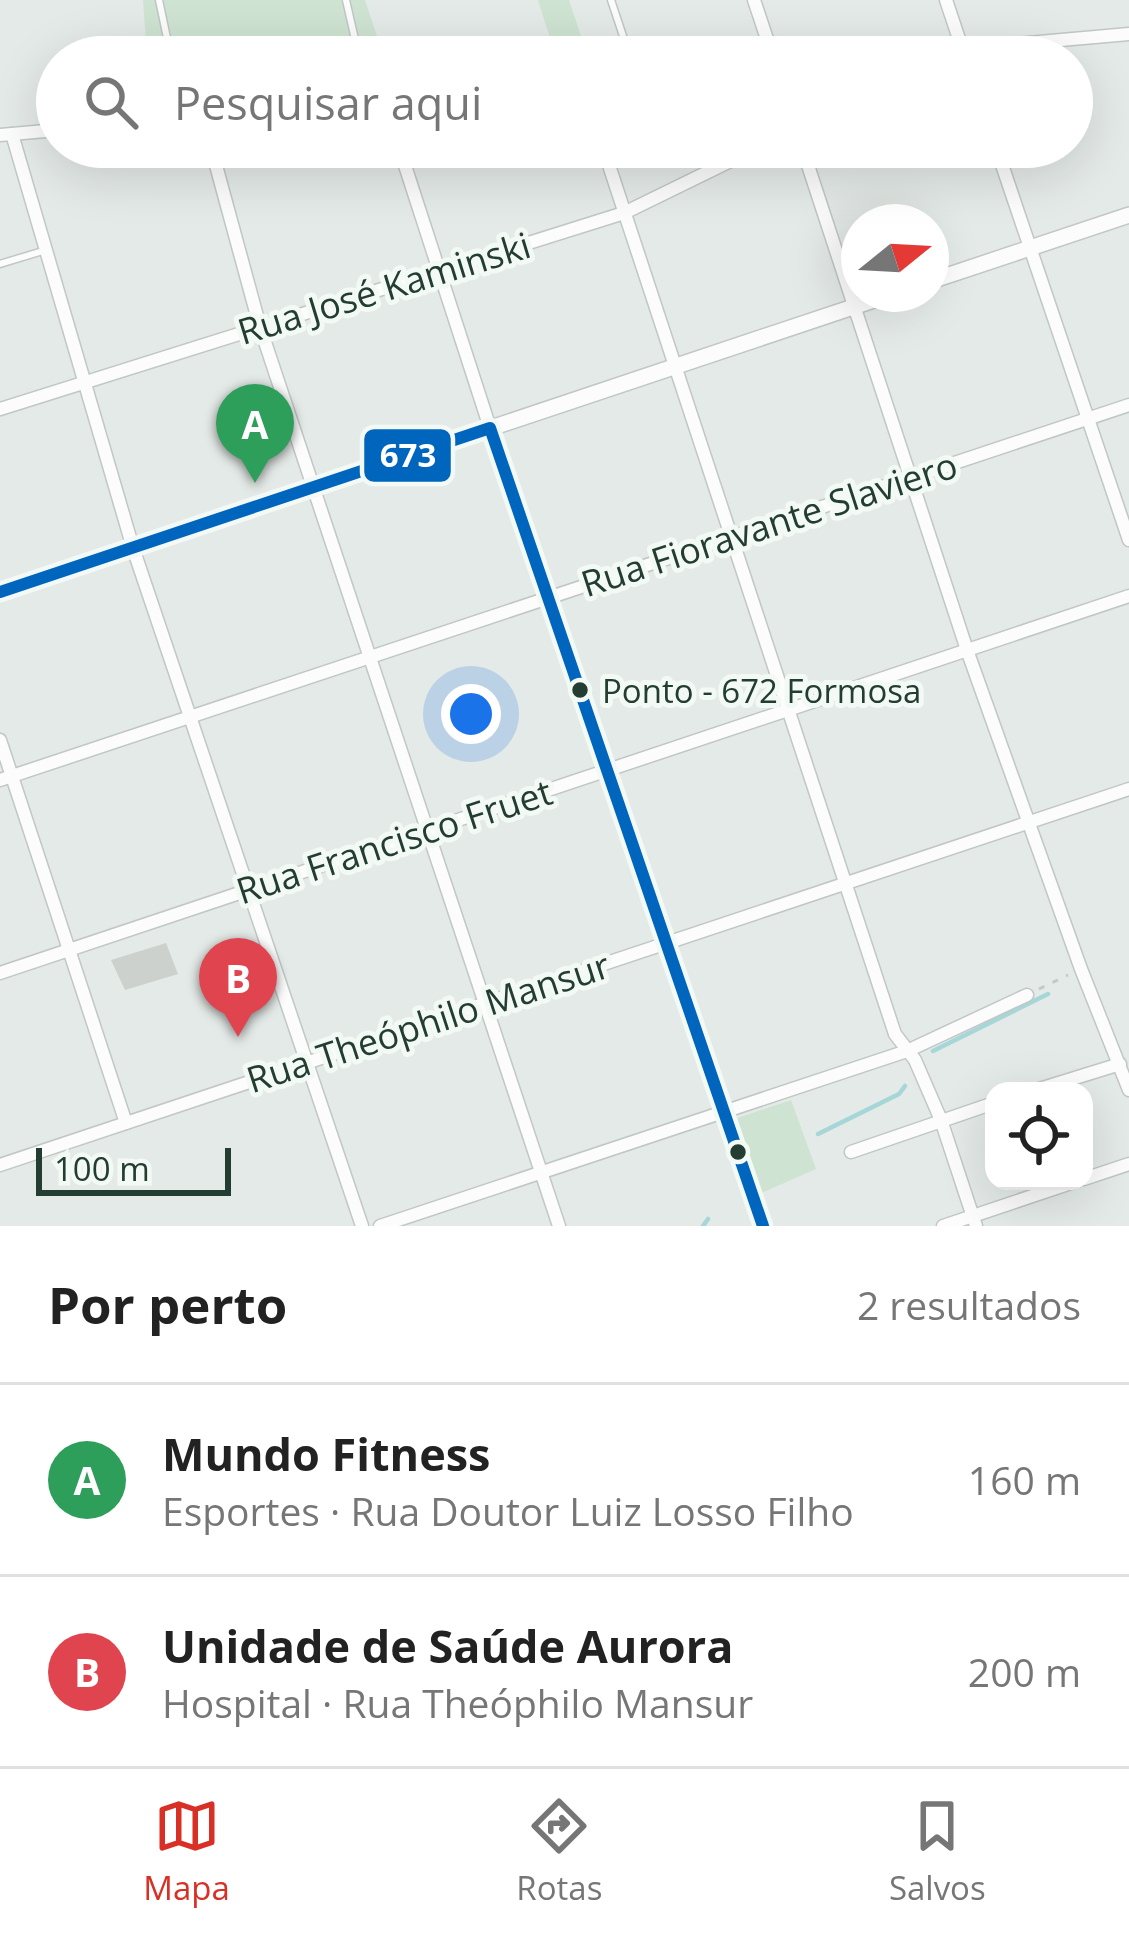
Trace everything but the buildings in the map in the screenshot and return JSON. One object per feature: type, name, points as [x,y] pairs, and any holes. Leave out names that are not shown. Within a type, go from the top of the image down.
[{"type":"street","points":[[754,0],[766,36]]},
{"type":"street","points":[[946,0],[958,36]]},
{"type":"street","points":[[1093,38],[1129,34]]},
{"type":"street","points":[[36,132],[6,135],[46,250],[133,548],[362,1226]]},
{"type":"street","points":[[217,168],[260,327],[559,1226]]},
{"type":"street","points":[[405,168],[664,943],[764,1226]]},
{"type":"street","points":[[610,168],[895,1034],[915,1060],[941,1120],[974,1221]]},
{"type":"street","name":"Rua José Kaminski","points":[[0,409],[624,212],[715,168]]},
{"type":"street","points":[[809,168],[841,267]]},
{"type":"street","points":[[1003,168],[1129,540]]},
{"type":"street","points":[[949,275],[1129,215]]},
{"type":"street","points":[[0,592],[841,311]]},
{"type":"street","points":[[856,312],[967,650],[1129,1090]]},
{"type":"street","name":"Rua Fioravante Slaviero","points":[[6,778],[1129,405]]},
{"type":"street","name":"Rua Francisco Fruet","points":[[0,973],[1129,596]]},
{"type":"street","points":[[0,740],[6,778],[126,1123]]},
{"type":"street","name":"Rua Theóphilo Mansur","points":[[0,1165],[1129,789]]},
{"type":"street","points":[[380,1226],[907,1051],[1027,994]]},
{"type":"street","points":[[1062,1082],[1120,1064]]},
{"type":"street","points":[[850,1153],[985,1106]]},
{"type":"street","points":[[1093,1176],[1129,1164]]},
{"type":"street","points":[[943,1226],[974,1221],[1054,1190]]},
{"type":"lane","points":[[159,0],[167,36]]},
{"type":"lane","points":[[346,0],[354,36]]},
{"type":"lane","points":[[611,0],[623,36]]},
{"type":"lane","points":[[0,264],[46,250]]},
{"type":"path","points":[[1027,994],[1081,970]]},
{"type":"green space","points":[[143,0],[365,0],[377,36],[146,36]]},
{"type":"green space","points":[[538,0],[569,0],[581,36],[549,36]]},
{"type":"green space","points":[[791,1100],[816,1169],[757,1195],[731,1120]]},
{"type":"waterway","points":[[933,1051],[1048,994]]},
{"type":"waterway","points":[[818,1134],[899,1094],[905,1086]]},
{"type":"waterway","points":[[703,1226],[708,1219]]},
{"type":"transit line","name":"673","points":[[0,592],[490,428],[763,1226]]},
{"type":"place","name":"Mundo Fitness","points":[[255,483]]},
{"type":"place","name":"Ponto - 672 Formosa","points":[[580,690]]},
{"type":"place","name":"Unidade de Saúde Aurora","points":[[238,1037]]}]
